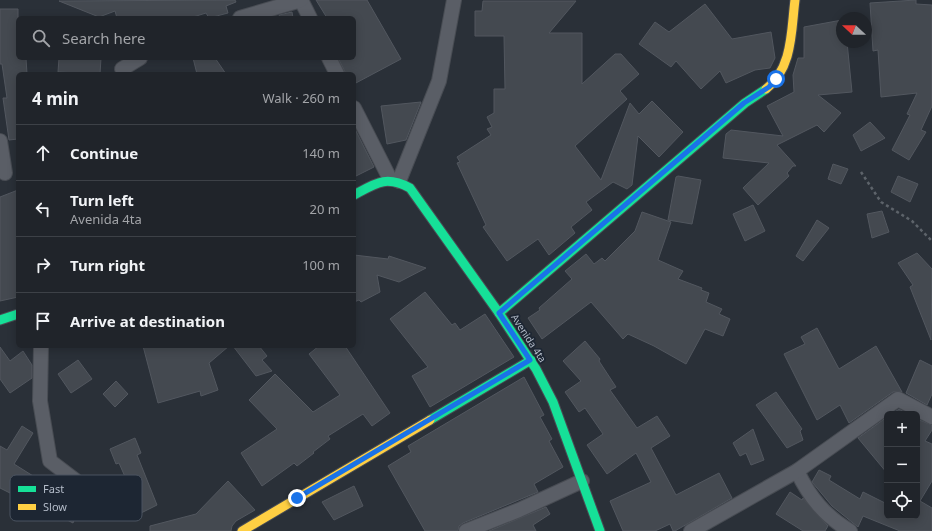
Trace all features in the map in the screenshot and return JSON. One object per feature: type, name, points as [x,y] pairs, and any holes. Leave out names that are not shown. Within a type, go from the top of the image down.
[{"type":"street","points":[[247,16],[301,0],[309,16]]},
{"type":"street","points":[[394,180],[439,81],[454,0]]},
{"type":"street","points":[[499,313],[744,103],[769,87],[782,70],[788,54],[795,0]]},
{"type":"street","points":[[124,72],[122,69],[137,60]]},
{"type":"street","points":[[330,60],[336,72]]},
{"type":"street","points":[[356,112],[394,180]]},
{"type":"street","points":[[0,141],[8,174]]},
{"type":"street","points":[[356,194],[382,180],[394,180]]},
{"type":"street","name":"Avenida 4ta","points":[[394,180],[410,188],[499,313],[530,360],[553,402],[600,531]]},
{"type":"street","points":[[0,320],[16,315]]},
{"type":"street","points":[[42,348],[40,401],[50,461],[68,475]]},
{"type":"street","points":[[242,531],[530,360]]},
{"type":"street","points":[[691,531],[797,471],[898,399],[932,417]]},
{"type":"street","points":[[797,471],[808,492],[820,507],[834,521],[850,531]]},
{"type":"street","points":[[466,531],[519,510],[582,481]]},
{"type":"path","points":[[860,172],[881,202],[912,221],[932,241]]},
{"type":"building","points":[[235,0],[236,2],[226,6],[228,13],[217,16],[208,16],[206,13],[196,16],[116,16],[115,11],[102,16],[96,16],[59,1]]},
{"type":"building","points":[[316,0],[367,0],[401,59],[356,83],[356,72],[345,72],[339,60],[356,60],[356,16],[326,16]]},
{"type":"building","points":[[916,0],[916,4],[932,5],[932,106],[921,130],[926,132],[909,160],[892,150],[910,115],[907,114],[917,93],[881,97],[878,50],[873,51],[872,12],[871,12],[870,3]]},
{"type":"building","points":[[483,1],[576,1],[549,33],[582,33],[582,84],[615,54],[621,54],[639,74],[620,91],[627,99],[575,146],[601,180],[630,103],[639,114],[652,101],[683,132],[659,157],[638,136],[632,185],[627,189],[613,182],[586,202],[592,210],[571,227],[575,233],[549,255],[538,239],[507,261],[483,227],[486,225],[457,163],[460,162],[457,157],[491,135],[487,129],[492,127],[487,117],[494,113],[494,89],[505,89],[504,36],[475,36],[475,11],[482,11]]},
{"type":"building","points":[[705,4],[732,39],[771,32],[775,58],[770,68],[755,70],[726,83],[720,71],[701,89],[676,61],[671,67],[639,44],[655,22],[669,32]]},
{"type":"building","points":[[0,9],[18,9],[18,16],[16,16],[16,60],[26,60],[27,72],[16,72],[16,139],[9,140],[3,98],[7,98],[2,64],[0,64]]},
{"type":"building","points":[[292,12],[293,16],[279,16]]},
{"type":"building","points":[[836,21],[836,48],[848,48],[852,92],[818,95],[841,113],[824,132],[817,125],[777,145],[796,166],[793,166],[787,173],[789,176],[758,205],[743,188],[769,163],[723,158],[726,134],[731,130],[783,136],[767,106],[794,92],[793,75],[798,58],[804,58],[804,27]]},
{"type":"building","points":[[59,60],[101,60],[100,72],[58,72]]},
{"type":"building","points":[[194,60],[216,60],[225,72],[196,72]]},
{"type":"building","points":[[421,102],[406,140],[387,144],[381,106]]},
{"type":"building","points":[[870,122],[885,138],[861,151],[853,135]]},
{"type":"building","points":[[356,131],[374,167],[356,176]]},
{"type":"building","points":[[833,164],[848,169],[841,184],[828,179]]},
{"type":"building","points":[[678,176],[701,180],[692,224],[668,220],[676,177]]},
{"type":"building","points":[[898,176],[918,184],[910,202],[891,192]]},
{"type":"building","points":[[16,191],[16,297],[0,301],[0,197]]},
{"type":"building","points":[[753,205],[765,231],[745,241],[733,214]]},
{"type":"building","points":[[882,211],[889,232],[872,238],[867,214]]},
{"type":"building","points":[[642,212],[671,222],[658,260],[683,271],[678,279],[702,288],[701,290],[709,293],[706,302],[722,309],[719,314],[730,319],[723,336],[705,329],[686,364],[654,346],[628,334],[623,339],[591,302],[542,339],[528,318],[540,310],[539,308],[572,279],[565,271],[586,254],[594,264],[602,258],[605,261],[635,231]]},
{"type":"building","points":[[817,220],[829,228],[803,261],[796,256]]},
{"type":"building","points":[[917,253],[932,269],[931,340],[910,287],[913,285],[898,263]]},
{"type":"building","points":[[356,255],[388,259],[389,256],[426,268],[399,282],[377,275],[380,292],[361,302],[359,300],[356,301]]},
{"type":"building","points":[[425,292],[452,325],[455,323],[460,330],[485,314],[514,357],[430,407],[412,376],[428,367],[390,319]]},
{"type":"building","points":[[817,328],[839,369],[876,346],[902,392],[893,392],[849,423],[840,405],[817,420],[784,354],[805,344],[801,337]]},
{"type":"building","points":[[585,341],[600,359],[599,361],[616,387],[610,390],[637,428],[657,416],[670,436],[651,448],[676,495],[719,473],[732,498],[675,531],[673,531],[670,524],[655,531],[623,531],[610,501],[651,482],[636,453],[607,474],[587,445],[603,434],[585,408],[579,412],[565,392],[581,381],[563,361]]},
{"type":"building","points":[[0,347],[10,361],[23,351],[32,365],[32,378],[10,393],[0,379]]},
{"type":"building","points":[[144,348],[227,348],[209,363],[218,390],[201,396],[200,391],[158,403]]},
{"type":"building","points":[[235,348],[261,348],[267,356],[262,360],[272,371],[256,376]]},
{"type":"building","points":[[316,348],[346,348],[390,413],[372,426],[363,414],[328,436],[330,439],[297,466],[294,463],[262,486],[241,453],[277,429],[249,400],[275,374],[313,412],[340,395],[309,354]]},
{"type":"building","points":[[78,360],[92,379],[71,393],[58,374]]},
{"type":"building","points":[[920,360],[932,366],[932,394],[927,405],[906,393]]},
{"type":"building","points":[[524,377],[544,415],[540,417],[552,439],[549,441],[563,467],[534,484],[538,492],[463,523],[459,526],[458,531],[425,531],[388,466],[411,452],[408,446]]},
{"type":"building","points":[[116,381],[128,394],[115,407],[103,394]]},
{"type":"building","points":[[776,392],[802,429],[800,431],[803,440],[787,448],[756,405]]},
{"type":"building","points":[[884,419],[884,469],[858,438]]},
{"type":"building","points":[[920,420],[932,425],[932,430],[925,441],[932,444],[932,481],[920,501]]},
{"type":"building","points":[[22,426],[33,433],[14,464],[32,475],[10,475],[10,493],[0,488],[0,446],[7,450]]},
{"type":"building","points":[[753,429],[764,460],[751,465],[746,453],[740,456],[733,443]]},
{"type":"building","points":[[135,438],[141,453],[137,455],[157,505],[142,512],[142,475],[124,475],[119,463],[116,464],[110,449]]},
{"type":"building","points":[[819,470],[831,476],[829,480],[860,499],[863,492],[884,502],[884,519],[920,519],[920,501],[932,508],[932,531],[900,531],[863,516],[858,527],[832,506],[812,482]]},
{"type":"building","points":[[228,481],[255,510],[236,521],[232,526],[231,531],[150,531],[150,526],[196,514]]},
{"type":"building","points":[[354,486],[363,506],[334,520],[322,502]]},
{"type":"building","points":[[790,492],[802,500],[803,498],[828,526],[825,531],[803,531],[776,514]]},
{"type":"building","points":[[546,507],[550,514],[533,525],[536,531],[489,531]]},
{"type":"traffic: fast","points":[[499,313],[745,103],[766,89]]},
{"type":"traffic: fast","points":[[356,194],[375,184],[388,181],[402,184],[410,188],[499,313],[536,369],[553,402],[600,531]]},
{"type":"traffic: fast","points":[[0,320],[16,315]]},
{"type":"traffic: fast","points":[[430,420],[531,360]]},
{"type":"traffic: slow","points":[[766,89],[775,80],[786,60],[791,36],[795,0]]},
{"type":"traffic: slow","points":[[242,531],[430,420]]},
{"type":"route","points":[[297,498],[530,360],[499,313],[744,103],[769,87],[776,79]]}]
